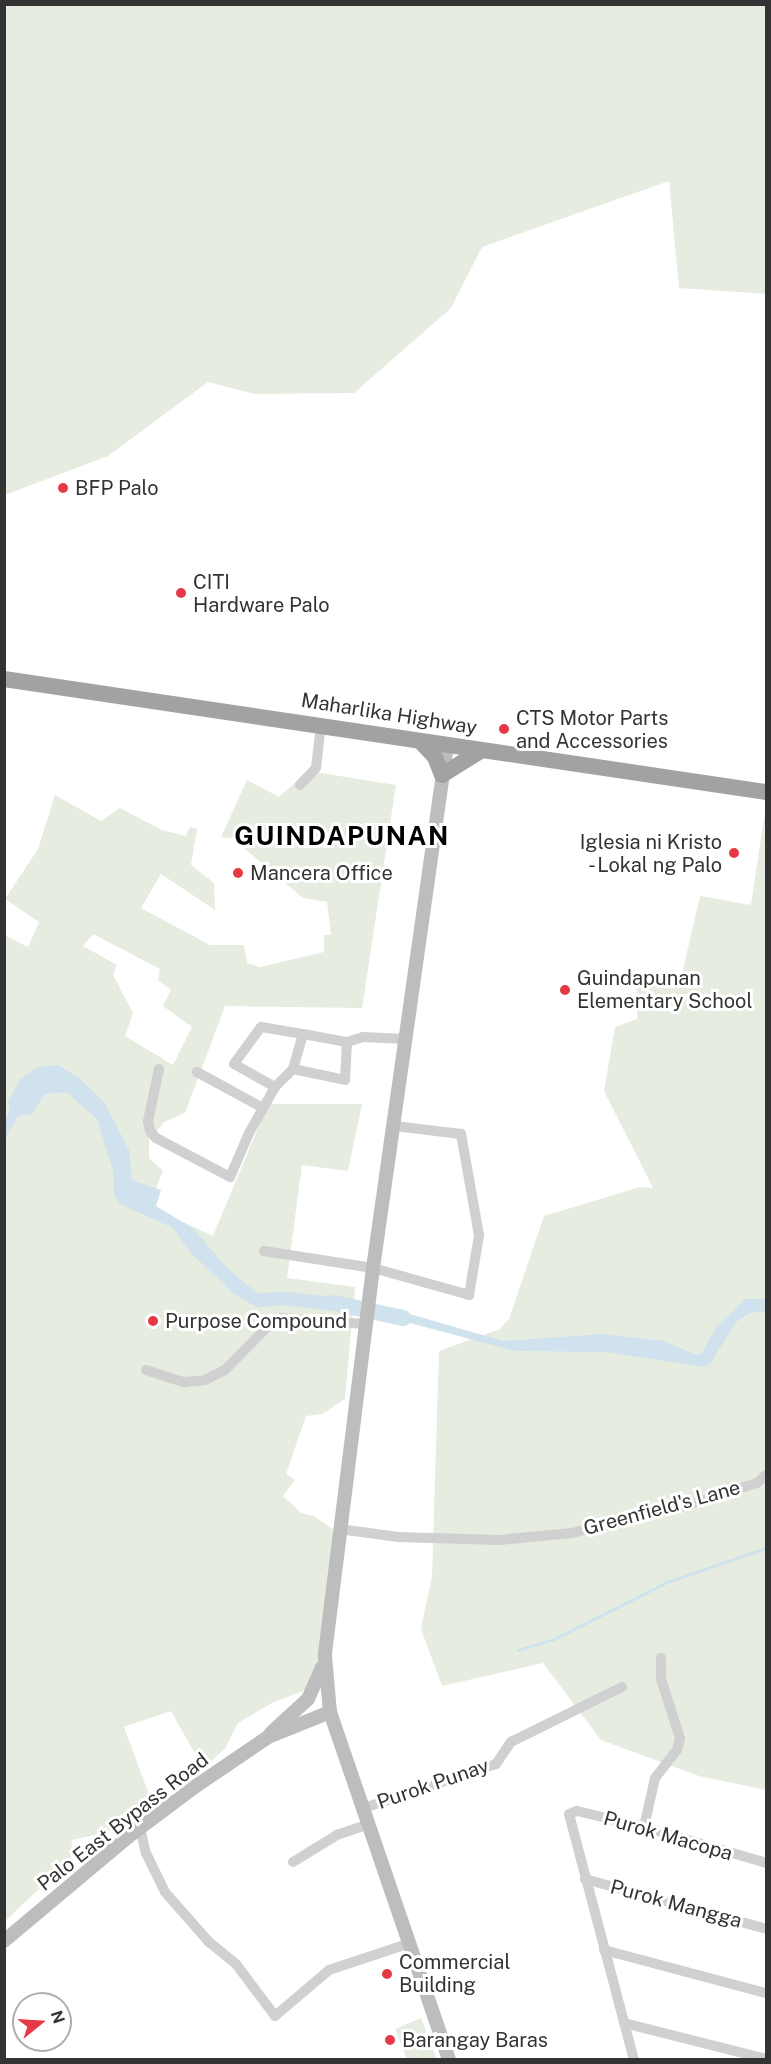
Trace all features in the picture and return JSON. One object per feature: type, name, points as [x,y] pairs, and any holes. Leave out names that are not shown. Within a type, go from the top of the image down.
[{"type":"highway","name":"Maharlika Highway","points":[[4,679],[766,792]]},
{"type":"highway","points":[[420,741],[435,757],[442,775],[483,750]]},
{"type":"main road","points":[[447,745],[373,1268],[339,1528],[325,1656],[330,1712],[449,2060]]},
{"type":"main road","name":"Palo East Bypass Road","points":[[308,1699],[325,1656]]},
{"type":"main road","name":"Palo East Bypass Road","points":[[4,1941],[140,1828],[268,1737],[320,1689],[327,1694]]},
{"type":"main road","name":"Palo East Bypass Road","points":[[268,1737],[330,1712]]},
{"type":"street","points":[[300,785],[316,768],[321,725]]},
{"type":"street","points":[[275,1087],[234,1064],[261,1027],[347,1042],[363,1037],[406,1039]]},
{"type":"street","points":[[159,1069],[148,1121],[150,1131],[156,1138],[230,1177],[275,1087],[293,1069],[303,1034]]},
{"type":"street","points":[[293,1069],[345,1080],[347,1042]]},
{"type":"street","points":[[197,1072],[263,1108]]},
{"type":"street","points":[[264,1251],[373,1268],[469,1295],[479,1235],[461,1134],[394,1126]]},
{"type":"street","points":[[146,1370],[184,1382],[206,1380],[225,1370],[273,1322],[282,1318],[366,1322]]},
{"type":"street","name":"Greenfield's Lane","points":[[339,1528],[398,1537],[497,1539],[572,1533],[688,1505],[757,1483],[766,1475]]},
{"type":"street","points":[[644,1827],[656,1778],[677,1750],[680,1738],[661,1679],[661,1658]]},
{"type":"street","name":"Purok Punay","points":[[364,1808],[496,1764],[511,1742],[622,1687]]},
{"type":"street","name":"Purok Macopa","points":[[585,1879],[569,1815],[577,1811],[644,1827],[766,1863]]},
{"type":"street","points":[[293,1862],[337,1835],[369,1824]]},
{"type":"street","points":[[140,1828],[146,1853],[165,1892],[209,1942],[236,1964],[274,2016],[329,1970],[410,1943]]},
{"type":"street","points":[[585,1879],[634,2060]]},
{"type":"street","name":"Purok Mangga","points":[[585,1879],[766,1929]]},
{"type":"street","points":[[604,1950],[766,1993]]},
{"type":"street","points":[[624,2023],[766,2059]]},
{"type":"shaded area","points":[[5,4],[766,5],[766,294],[679,288],[669,181],[482,247],[451,308],[354,393],[255,394],[208,382],[108,456],[5,495]]},
{"type":"shaded area","points":[[308,771],[396,785],[362,1008],[225,1006],[185,1113],[164,1122],[149,1141],[149,1158],[163,1171],[149,1206],[213,1236],[268,1104],[362,1104],[348,1171],[302,1165],[287,1278],[355,1287],[345,1399],[322,1414],[306,1416],[286,1474],[295,1480],[283,1496],[301,1513],[314,1516],[334,1530],[317,1673],[308,1689],[272,1703],[238,1723],[225,1749],[203,1768],[171,1711],[124,1727],[151,1800],[109,1832],[72,1840],[70,1869],[40,1888],[5,1921],[4,935],[28,947],[39,922],[5,899],[38,849],[55,795],[101,821],[120,808],[162,830],[186,836],[190,827],[197,829],[191,865],[214,883],[215,910],[161,874],[141,908],[210,945],[244,945],[247,963],[260,967],[324,952],[324,935],[331,935],[327,902],[303,898],[232,838],[221,837],[247,780],[279,797]],"holes":[[[93,934],[160,969],[158,980],[171,990],[163,1006],[192,1027],[173,1065],[125,1036],[133,1013],[113,975],[117,965],[83,946]]]},
{"type":"shaded area","points":[[766,805],[766,1790],[699,1776],[601,1740],[543,1663],[442,1686],[421,1629],[432,1576],[439,1351],[500,1329],[509,1319],[544,1216],[640,1187],[653,1188],[604,1091],[615,1027],[637,1019],[637,979],[682,974],[700,896],[751,905]]},
{"type":"shaded area","points":[[421,2018],[437,2059],[407,2059],[395,2029]]},
{"type":"water","points":[[58,1065],[79,1078],[104,1102],[129,1150],[132,1180],[161,1190],[156,1206],[194,1229],[226,1267],[257,1293],[289,1292],[356,1300],[354,1313],[281,1305],[258,1308],[234,1294],[191,1253],[173,1228],[120,1204],[114,1194],[113,1171],[97,1119],[66,1092],[45,1094],[32,1114],[18,1116],[5,1139],[5,1120],[10,1111],[8,1102],[20,1079],[38,1067]]},
{"type":"water","points":[[745,1299],[766,1299],[766,1311],[750,1313],[736,1322],[710,1364],[703,1367],[607,1352],[515,1351],[380,1315],[382,1306],[503,1341],[603,1334],[664,1341],[697,1355],[702,1353],[716,1327]]},
{"type":"waterway","points":[[334,1303],[403,1318]]},
{"type":"waterway","points":[[518,1650],[554,1639],[667,1582],[766,1548]]},
{"type":"place","name":"BFP Palo","points":[[63,488]]},
{"type":"place","name":"CITI Hardware Palo","points":[[181,593]]},
{"type":"place","name":"CTS Motor Parts and Accessories","points":[[504,729]]},
{"type":"place","name":"Iglesia ni Kristo - Lokal ng Palo","points":[[734,853]]},
{"type":"place","name":"Mancera Office","points":[[238,873]]},
{"type":"place","name":"Guindapunan Elementary School","points":[[565,990]]},
{"type":"place","name":"Purpose Compound","points":[[153,1321]]},
{"type":"place","name":"Commercial Building","points":[[387,1974]]},
{"type":"place","name":"Barangay Baras","points":[[390,2040]]},
{"type":"district","name":"GUINDAPUNAN","points":[[342,836]]}]
